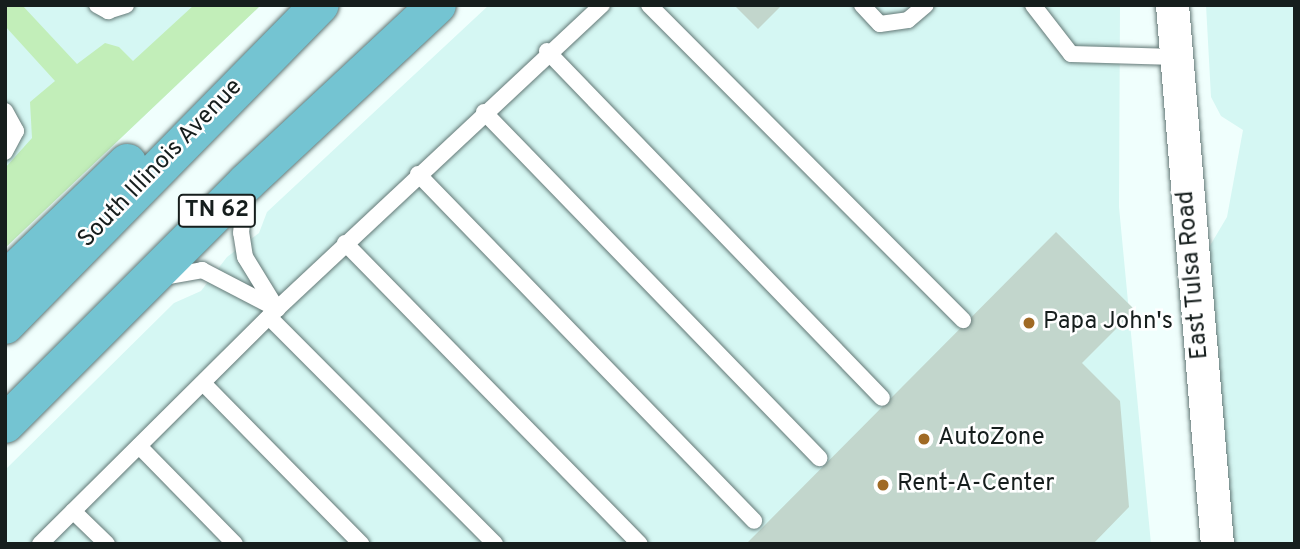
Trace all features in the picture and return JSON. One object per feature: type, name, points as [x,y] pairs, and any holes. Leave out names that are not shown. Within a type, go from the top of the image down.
[{"type":"highway","name":"South Illinois Avenue","points":[[5,325],[279,43],[320,5]]},
{"type":"highway","name":"TN 62","points":[[5,424],[147,279],[437,5]]},
{"type":"highway","points":[[5,281],[163,128],[279,43]]},
{"type":"street","name":"East Tulsa Road","points":[[1172,5],[1217,544]]},
{"type":"lane","points":[[103,8],[126,5]]},
{"type":"lane","points":[[40,544],[345,243],[547,51],[602,5]]},
{"type":"lane","points":[[649,5],[963,320]]},
{"type":"lane","points":[[862,5],[880,24],[908,20],[926,5]]},
{"type":"lane","points":[[1032,5],[1071,54],[1176,57]]},
{"type":"lane","points":[[547,51],[882,398]]},
{"type":"lane","points":[[484,112],[819,458]]},
{"type":"lane","points":[[5,152],[16,131],[7,117]]},
{"type":"lane","points":[[418,174],[754,521]]},
{"type":"lane","points":[[246,183],[241,233],[246,257],[273,313]]},
{"type":"lane","points":[[345,243],[640,544]]},
{"type":"lane","points":[[147,279],[202,270],[273,313],[495,544]]},
{"type":"lane","points":[[203,383],[361,544]]},
{"type":"lane","points":[[139,446],[235,544]]},
{"type":"lane","points":[[73,511],[107,544]]},
{"type":"shaded area","points":[[5,5],[261,5],[5,248]]},
{"type":"shaded area","points":[[489,5],[1120,5],[1119,207],[1151,544],[5,544],[5,470],[174,303],[201,291],[227,257],[259,233],[267,212]]},
{"type":"shaded area","points":[[1206,5],[1295,5],[1295,544],[1226,544],[1205,254],[1227,217],[1243,130],[1221,116],[1211,97]]},
{"type":"green space","points":[[5,5],[22,5],[77,64],[105,43],[119,47],[133,61],[194,5],[261,5],[5,248],[5,168],[32,138],[30,102],[55,81],[5,26]]},
{"type":"building","points":[[734,5],[782,5],[758,29]]},
{"type":"building","points":[[1056,232],[1135,310],[1082,363],[1120,401],[1129,507],[1093,544],[746,544]]},
{"type":"place","name":"Papa John's","points":[[1029,323]]},
{"type":"place","name":"AutoZone","points":[[924,439]]},
{"type":"place","name":"Rent-A-Center","points":[[883,485]]}]
